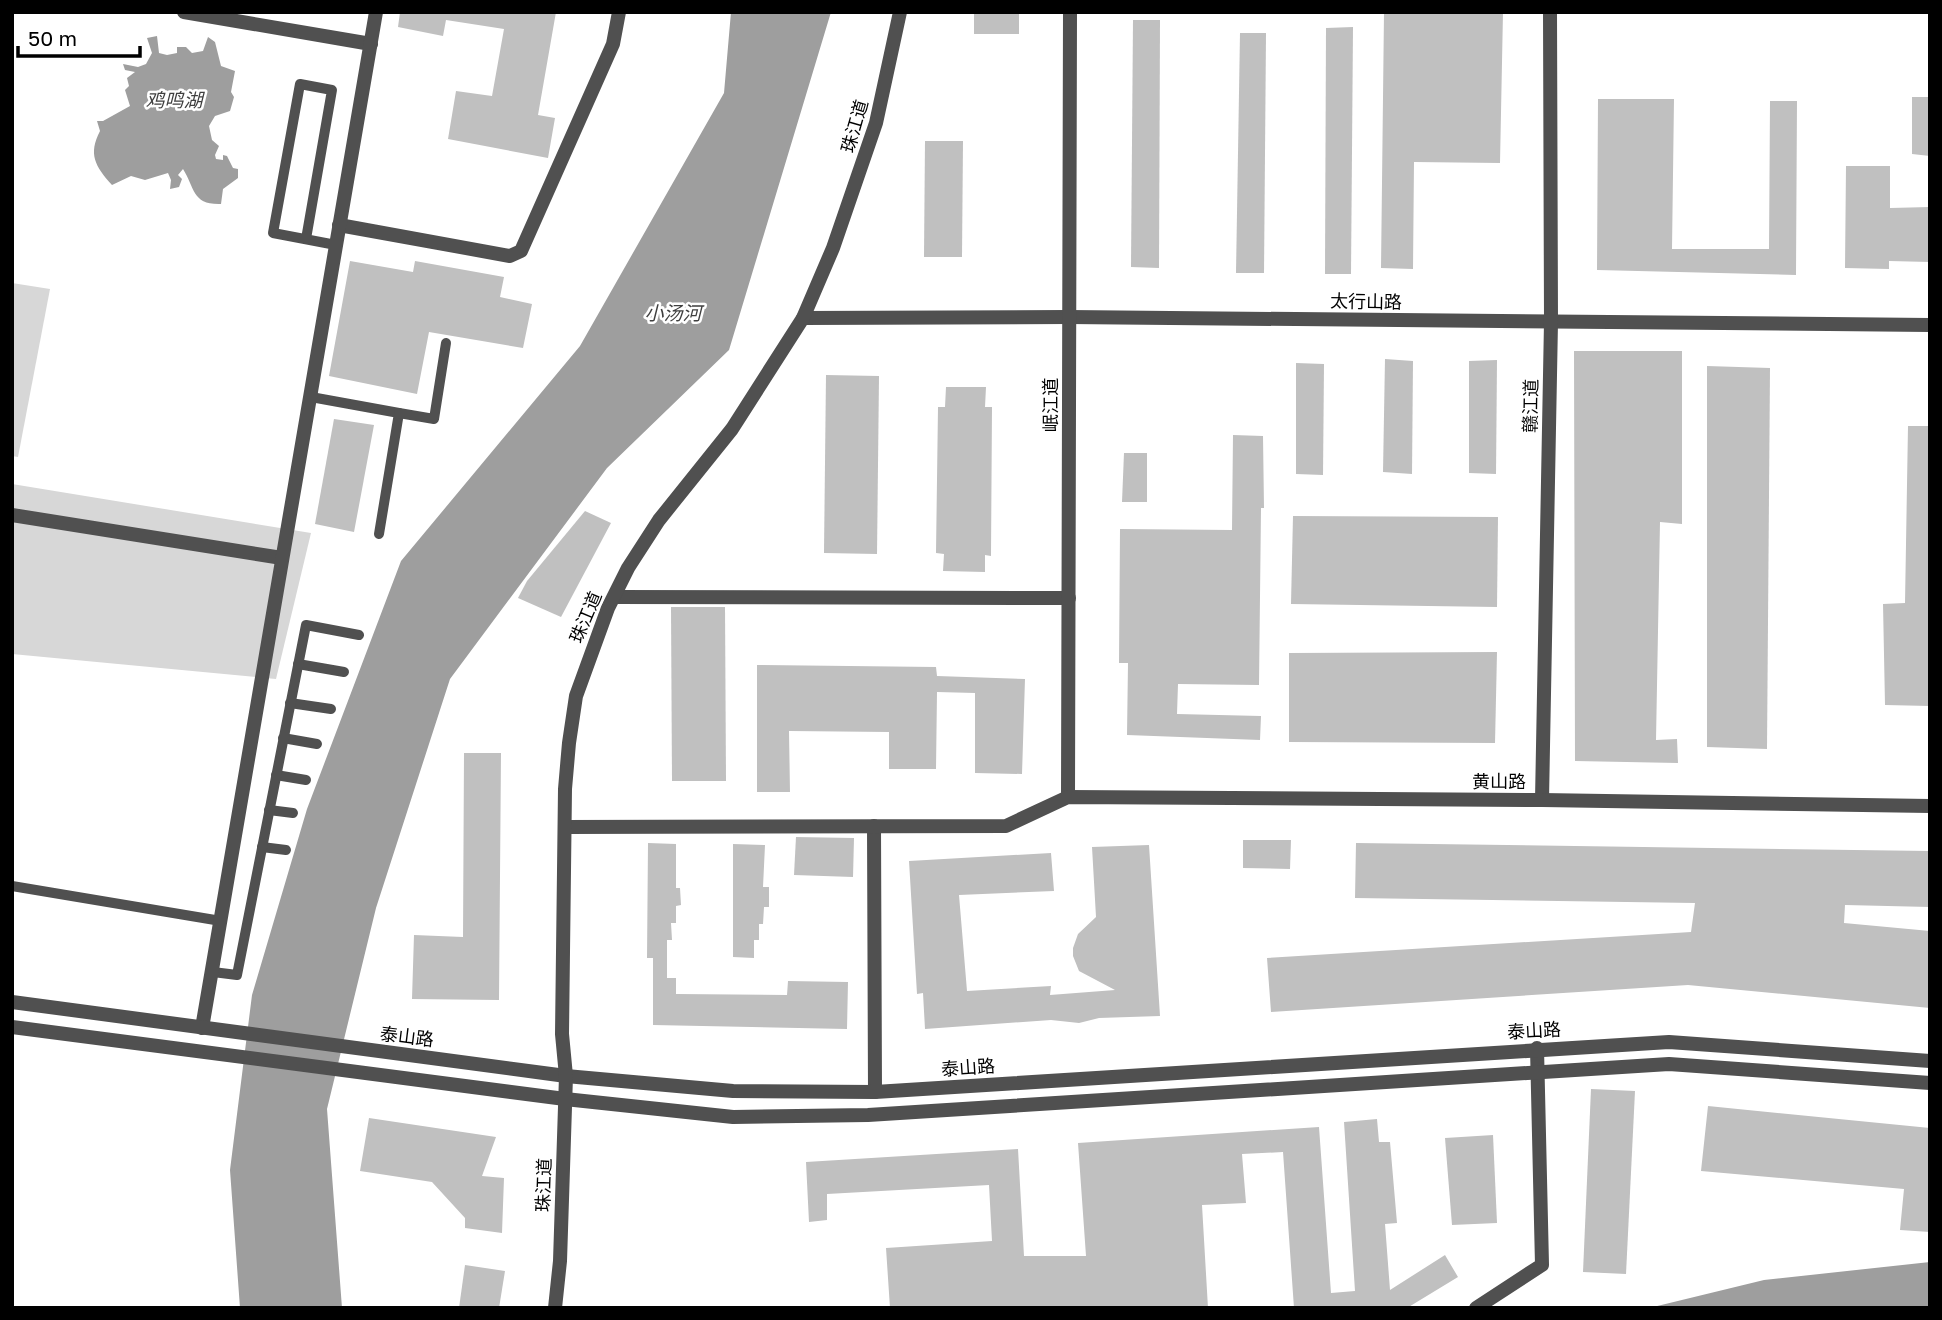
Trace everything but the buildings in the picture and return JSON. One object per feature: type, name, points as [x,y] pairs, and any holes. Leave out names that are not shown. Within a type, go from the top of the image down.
[{"type":"street","points":[[184,12],[371,44]]},
{"type":"street","points":[[202,1028],[376,12]]},
{"type":"street","points":[[339,225],[510,256],[521,251],[613,44],[619,12]]},
{"type":"street","name":"珠江道","points":[[555,1308],[560,1261],[566,1076],[562,1034],[565,827],[569,743],[576,696],[591,652],[628,568],[659,520],[732,429],[803,318],[833,248],[876,123],[900,12]]},
{"type":"street","name":"岷江道","points":[[1068,797],[1070,12]]},
{"type":"street","name":"赣江道","points":[[1542,800],[1551,322],[1550,12]]},
{"type":"street","name":"太行山路","points":[[803,318],[1069,317],[1930,325]]},
{"type":"street","points":[[12,515],[282,558]]},
{"type":"street","points":[[614,597],[1069,597]]},
{"type":"street","points":[[565,827],[1006,826],[1068,797]]},
{"type":"street","name":"黄山路","points":[[1068,797],[1930,806]]},
{"type":"street","points":[[874,826],[875,1092]]},
{"type":"street","name":"泰山路","points":[[12,1002],[566,1076],[733,1091],[875,1092],[1537,1048],[1669,1042],[1930,1061]]},
{"type":"street","points":[[12,1027],[565,1099],[733,1117],[868,1115],[1669,1064],[1930,1083]]},
{"type":"street","points":[[1476,1308],[1542,1265],[1537,1048]]},
{"type":"lane","points":[[306,239],[332,90],[300,85],[273,233],[306,239],[336,244]]},
{"type":"lane","points":[[311,397],[434,419],[446,343]]},
{"type":"lane","points":[[379,534],[399,413]]},
{"type":"lane","points":[[213,972],[237,975],[306,625],[359,635]]},
{"type":"lane","points":[[298,664],[344,672]]},
{"type":"lane","points":[[290,703],[331,709]]},
{"type":"lane","points":[[283,738],[317,744]]},
{"type":"lane","points":[[276,775],[306,780]]},
{"type":"lane","points":[[269,810],[293,813]]},
{"type":"lane","points":[[262,847],[286,850]]},
{"type":"lane","points":[[12,886],[221,921]]},
{"type":"shaded area","points":[[12,283],[50,289],[18,457],[12,456]]},
{"type":"shaded area","points":[[12,484],[311,533],[276,679],[12,654]]},
{"type":"water","name":"小汤河","points":[[731,12],[831,12],[729,350],[607,468],[450,679],[376,908],[327,1109],[342,1308],[240,1308],[230,1170],[252,995],[307,809],[401,561],[580,346],[724,93]]},
{"type":"water","name":"鸡鸣湖","points":[[157,36],[159,53],[167,55],[177,53],[177,47],[186,47],[192,53],[203,51],[208,37],[215,42],[221,66],[235,71],[231,92],[234,97],[230,111],[215,116],[209,126],[212,140],[219,146],[216,159],[223,160],[223,155],[227,156],[233,168],[238,169],[238,178],[223,189],[221,204],[212,204],[199,198],[183,169],[178,175],[182,179],[179,187],[170,189],[171,180],[168,173],[145,180],[131,176],[112,185],[95,160],[94,146],[100,131],[97,121],[103,121],[130,106],[125,90],[129,86],[127,78],[135,72],[125,70],[123,64],[138,67],[146,64],[152,53],[147,38]]},
{"type":"water","points":[[1930,1262],[1930,1308],[1649,1308],[1764,1280]]}]
